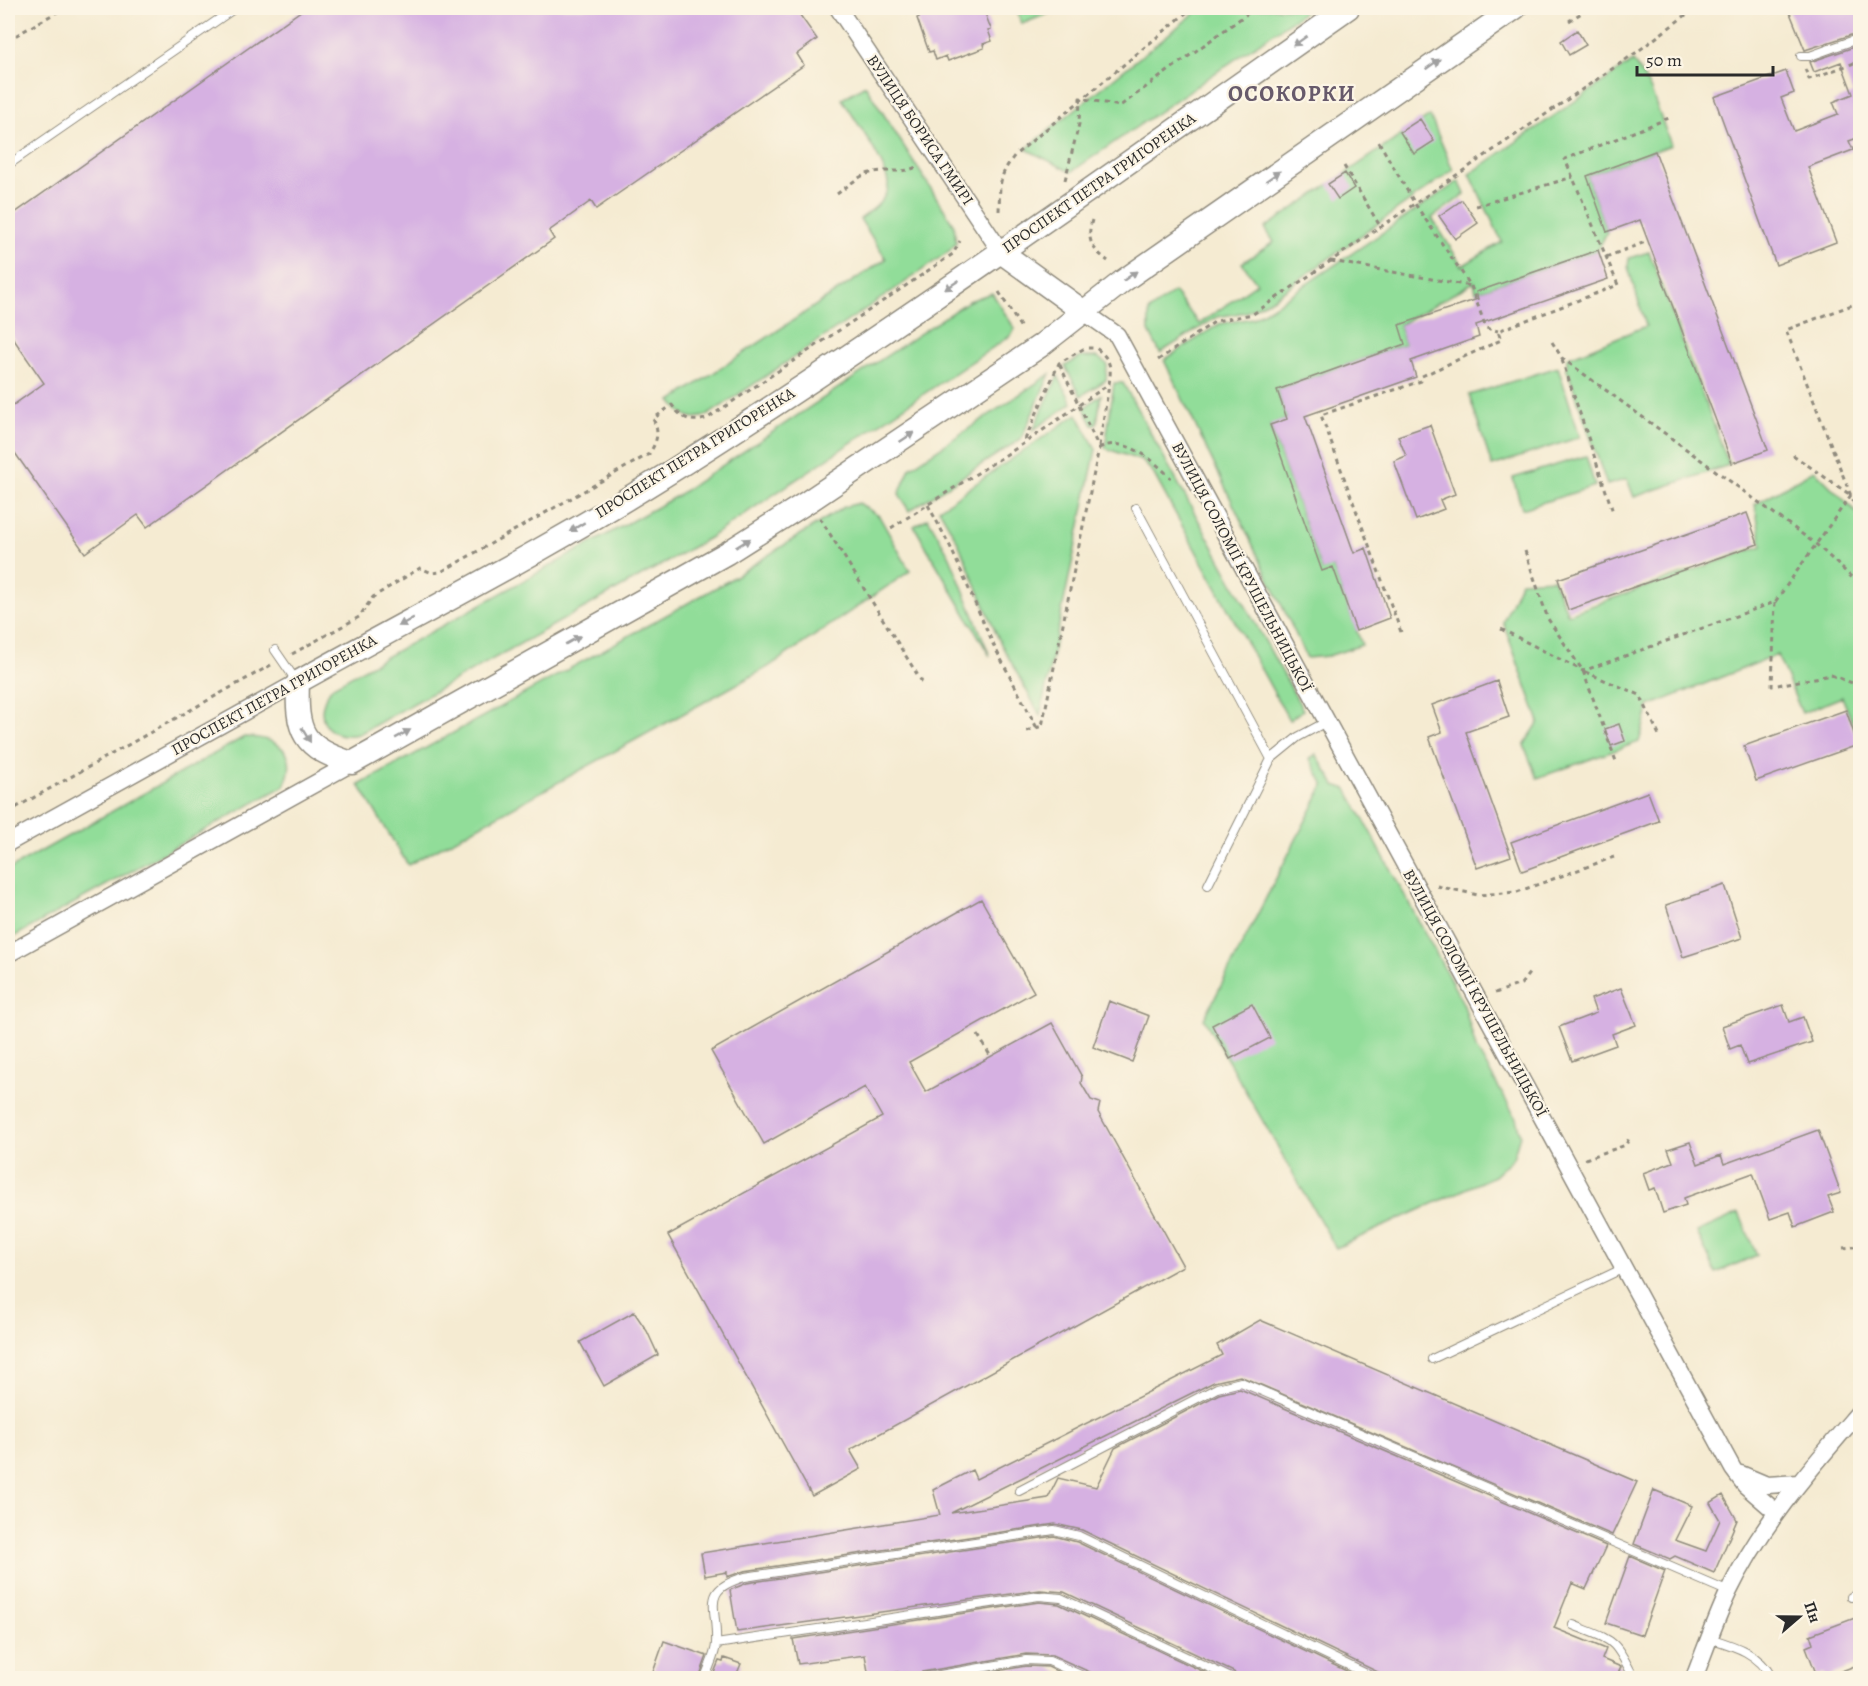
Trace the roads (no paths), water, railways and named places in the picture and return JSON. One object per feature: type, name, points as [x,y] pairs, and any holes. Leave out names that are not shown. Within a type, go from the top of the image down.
[{"type":"street","name":"ВУЛИЦЯ БОРИСА ГМИРІ","points":[[838,8],[1001,252]]},
{"type":"street","name":"ПРОСПЕКТ ПЕТРА ГРИГОРЕНКА","points":[[8,843],[563,535],[661,478],[1001,252],[1348,8]]},
{"type":"street","points":[[8,954],[707,564],[809,501],[1040,346],[1123,281],[1515,8]]},
{"type":"street","points":[[1001,252],[1084,312]]},
{"type":"street","name":"ВУЛИЦЯ СОЛОМІЇ КРУШЕЛЬНИЦЬКОЇ","points":[[1084,312],[1117,335],[1733,1469],[1745,1485],[1776,1512]]},
{"type":"street","points":[[298,682],[297,707],[301,727],[309,740],[317,751],[352,763]]},
{"type":"street","points":[[1694,1678],[1729,1592],[1776,1512],[1860,1411]]},
{"type":"street","points":[[1733,1469],[1767,1485],[1798,1483]]},
{"type":"lane","points":[[8,165],[235,8]]},
{"type":"lane","points":[[1801,56],[1810,56],[1860,38]]},
{"type":"lane","points":[[1136,508],[1271,759]]},
{"type":"lane","points":[[275,651],[298,682]]},
{"type":"lane","points":[[1208,885],[1271,759],[1298,737],[1326,722]]},
{"type":"lane","points":[[1432,1359],[1625,1268]]},
{"type":"lane","points":[[1019,1491],[1217,1388],[1241,1382],[1729,1592]]},
{"type":"lane","points":[[705,1678],[716,1644],[712,1609],[715,1593],[726,1583],[745,1577],[1054,1530],[1079,1536],[1375,1678]]},
{"type":"lane","points":[[1851,1598],[1860,1594]]},
{"type":"lane","points":[[716,1644],[1040,1596],[1060,1598],[1231,1678]]},
{"type":"lane","points":[[1573,1625],[1611,1641],[1618,1647],[1633,1678]]},
{"type":"lane","points":[[1709,1638],[1742,1648],[1766,1667],[1772,1678]]},
{"type":"lane","points":[[923,1678],[1026,1660],[1049,1661],[1087,1678]]},
{"type":"district","name":"ОСОКОРКИ","points":[[1292,94]]}]
